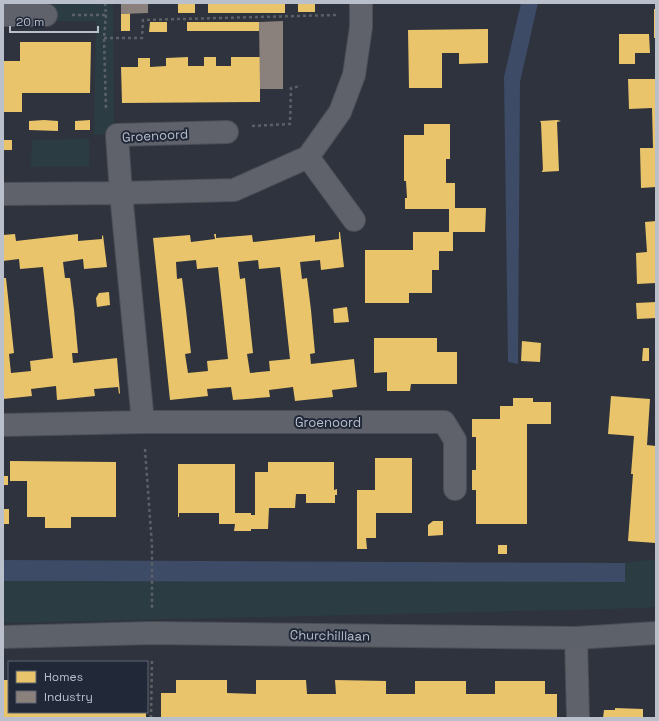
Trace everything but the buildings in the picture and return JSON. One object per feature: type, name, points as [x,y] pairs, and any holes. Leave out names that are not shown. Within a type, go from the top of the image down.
[{"type":"street","points":[[3,194],[234,190],[308,157],[340,112],[354,75],[361,27],[361,9]]},
{"type":"street","points":[[3,15],[46,15]]},
{"type":"street","name":"Groenoord","points":[[142,422],[117,135],[227,132]]},
{"type":"street","points":[[308,157],[354,220]]},
{"type":"street","name":"Groenoord","points":[[3,425],[142,422],[444,422],[455,440],[456,489]]},
{"type":"street","name":"Churchilllaan","points":[[3,637],[152,633],[576,638],[656,633]]},
{"type":"street","points":[[576,638],[578,718]]},
{"type":"path","points":[[105,3],[106,15],[104,38],[106,130],[117,135]]},
{"type":"path","points":[[104,38],[142,38],[143,20],[361,9]]},
{"type":"path","points":[[46,15],[106,15]]},
{"type":"path","points":[[227,132],[238,127],[290,124],[291,88],[301,86]]},
{"type":"path","points":[[142,422],[152,546],[152,594]]},
{"type":"path","points":[[151,718],[152,633]]},
{"type":"shaded area","points":[[52,3],[113,3],[114,134],[94,135],[96,21],[53,21]]},
{"type":"shaded area","points":[[89,139],[89,166],[31,167],[32,140]]},
{"type":"shaded area","points":[[656,559],[656,607],[3,623],[3,581],[625,582],[625,563]]},
{"type":"water","points":[[521,3],[538,3],[520,82],[518,364],[508,362],[504,77]]},
{"type":"water","points":[[3,560],[625,563],[625,582],[3,581]]}]
